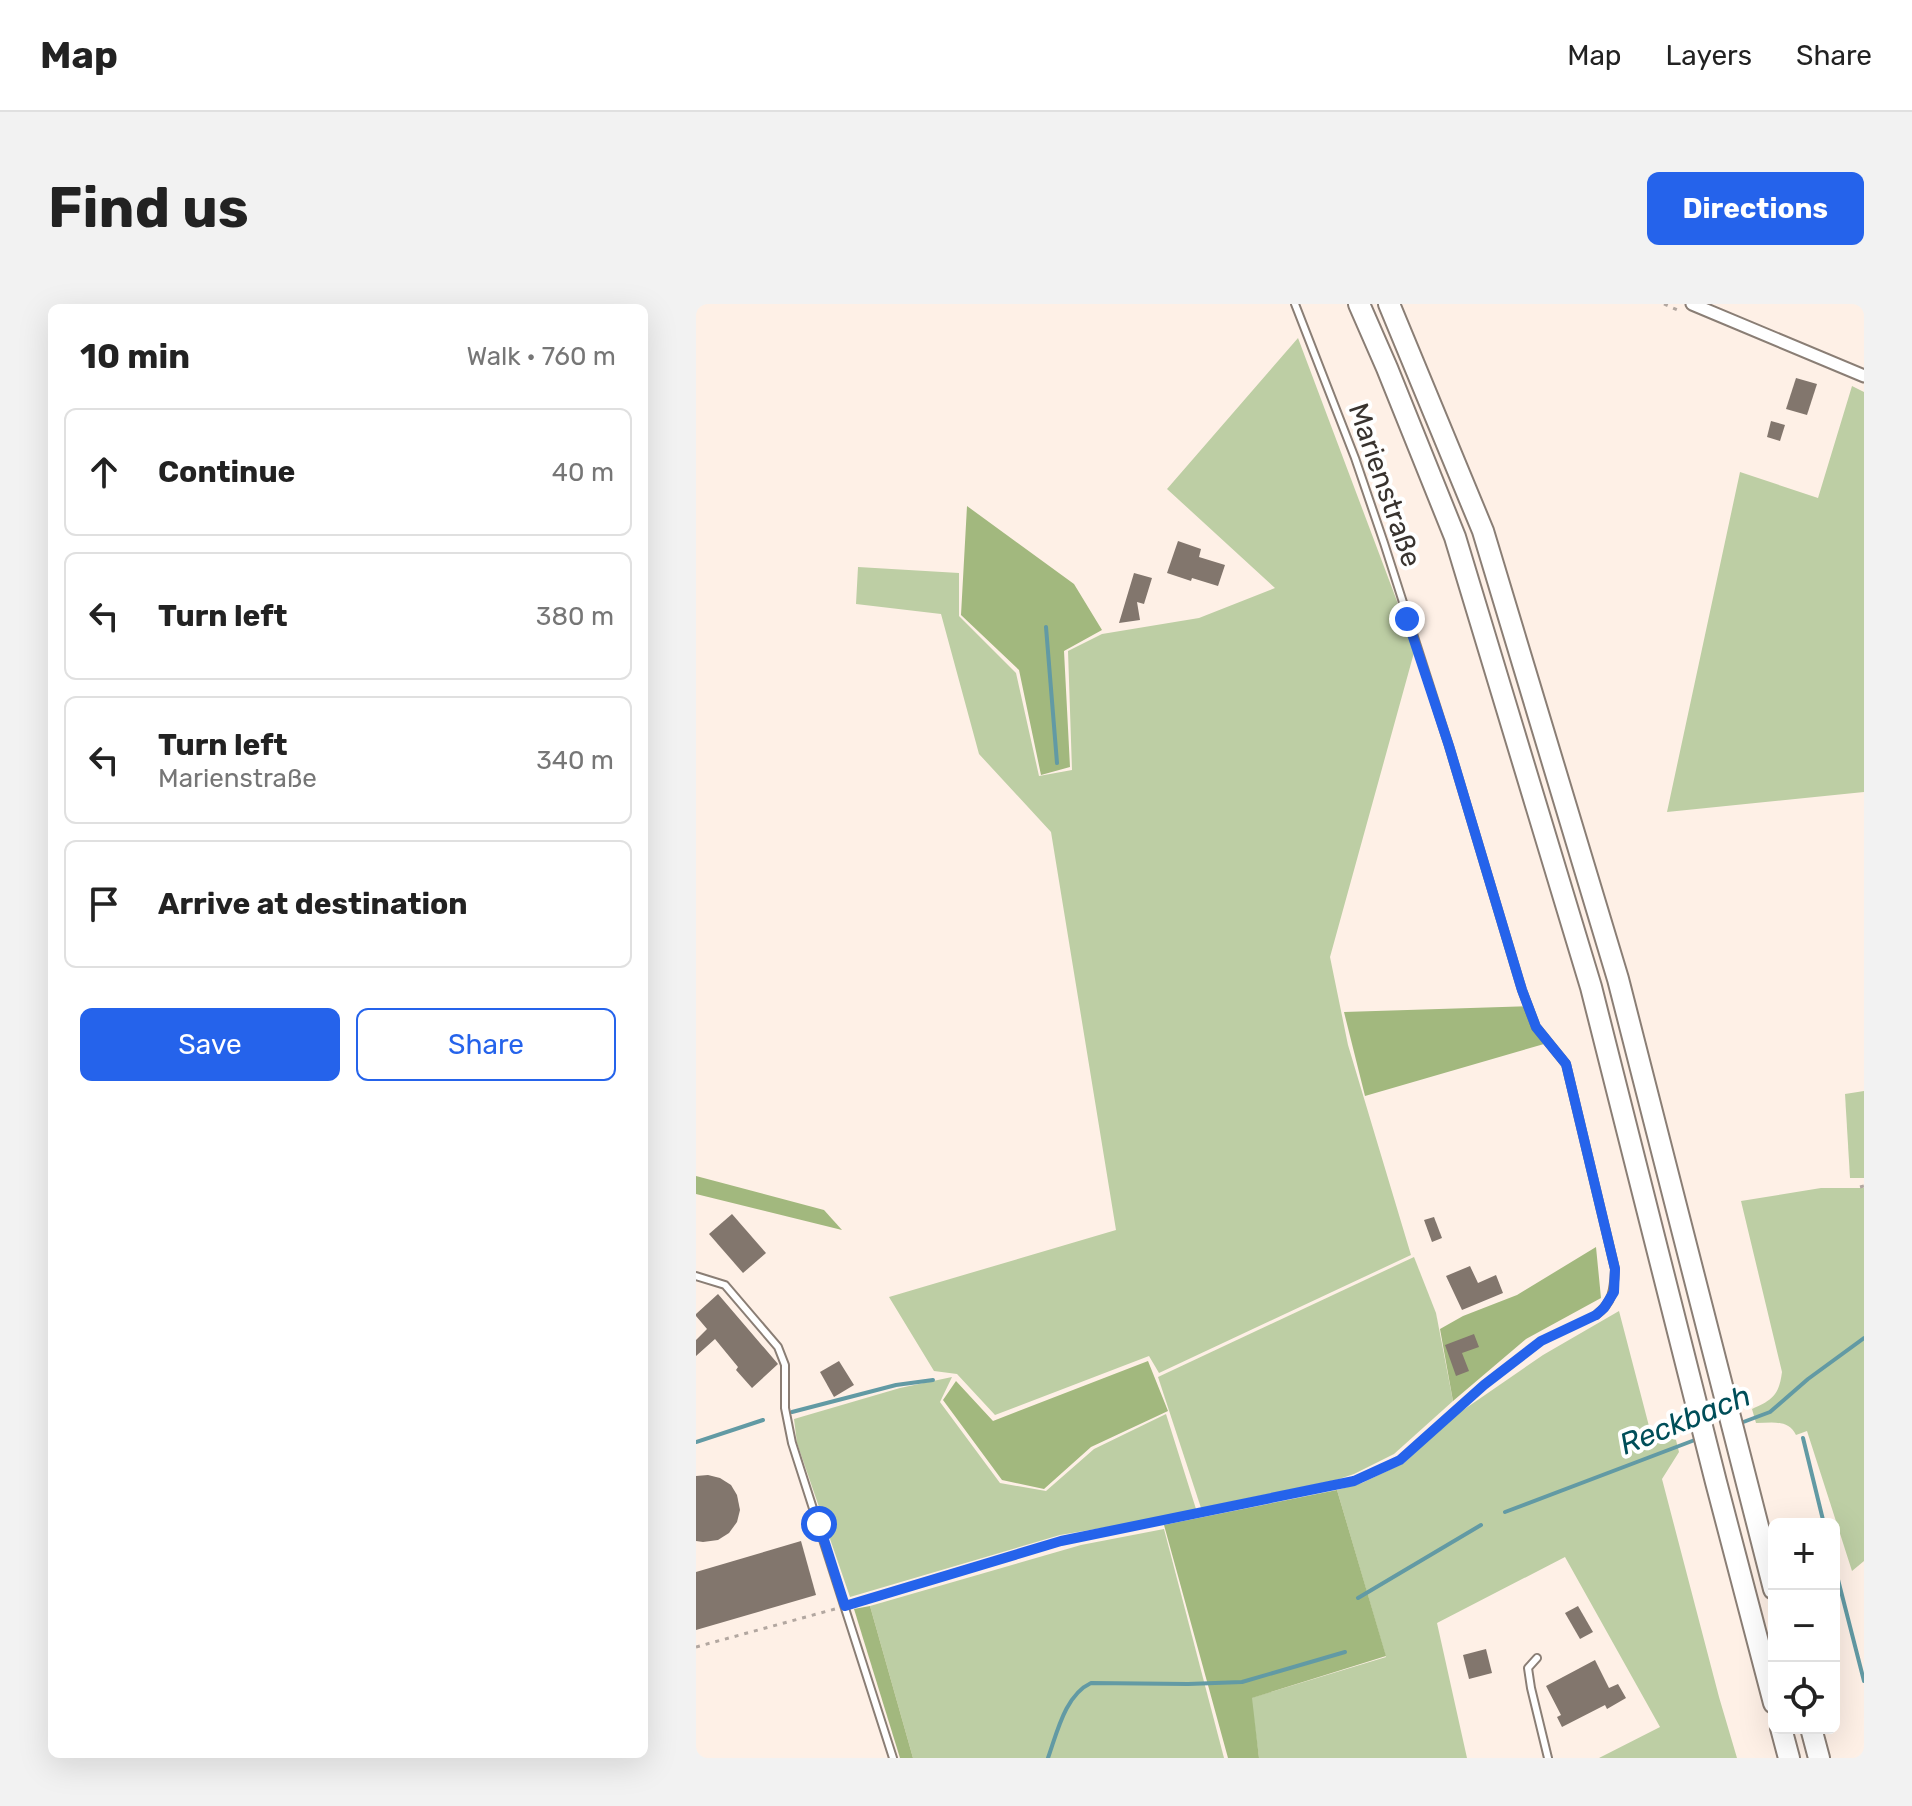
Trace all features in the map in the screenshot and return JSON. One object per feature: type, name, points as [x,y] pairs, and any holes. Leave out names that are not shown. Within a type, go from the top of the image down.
[{"type":"highway","points":[[1359,304],[1455,537],[1591,987],[1768,1680]]},
{"type":"highway","points":[[1389,304],[1483,531],[1618,979],[1768,1566]]},
{"type":"highway","points":[[1783,1734],[1789,1758]]},
{"type":"highway","points":[[1813,1734],[1819,1758]]},
{"type":"street","points":[[1692,304],[1864,376]]},
{"type":"lane","name":"Marienstraße","points":[[1295,304],[1355,458],[1384,543],[1454,760],[1522,990],[1536,1027],[1566,1064],[1615,1269],[1614,1292],[1596,1315]]},
{"type":"lane","points":[[696,1276],[725,1285],[778,1347],[785,1365],[785,1408],[792,1443],[893,1758]]},
{"type":"lane","points":[[1537,1658],[1528,1668],[1548,1758]]},
{"type":"path","points":[[696,1647],[1061,1541],[1354,1481],[1400,1460],[1484,1385],[1541,1341],[1596,1315]]},
{"type":"green space","points":[[1298,338],[1415,649],[1330,957],[1348,1045],[1411,1255],[1159,1373],[1149,1356],[995,1415],[957,1374],[934,1371],[889,1297],[1116,1230],[1051,832],[979,754],[941,614],[856,604],[858,567],[959,573],[959,616],[1016,673],[1039,776],[1072,770],[1068,651],[1102,634],[1199,618],[1275,588],[1167,489]]},
{"type":"green space","points":[[1852,386],[1864,392],[1864,792],[1667,812],[1740,472],[1818,498]]},
{"type":"green space","points":[[967,506],[1074,584],[1102,630],[1064,651],[1070,767],[1041,775],[1019,670],[961,615]]},
{"type":"green space","points":[[1533,1006],[1544,1044],[1365,1096],[1344,1012]]},
{"type":"green space","points":[[1864,1091],[1864,1178],[1850,1178],[1845,1094]]},
{"type":"green space","points":[[696,1176],[824,1210],[842,1230],[696,1194]]},
{"type":"green space","points":[[1821,1188],[1864,1188],[1864,1561],[1852,1571],[1840,1534],[1840,1518],[1835,1518],[1807,1431],[1796,1435],[1784,1424],[1756,1423],[1752,1409],[1774,1396],[1782,1372],[1741,1201]]},
{"type":"green space","points":[[1596,1247],[1601,1298],[1526,1339],[1453,1401],[1440,1329],[1463,1316],[1517,1295]]},
{"type":"green space","points":[[1414,1257],[1436,1313],[1453,1401],[1394,1454],[1354,1474],[1201,1508],[1158,1377]]},
{"type":"green space","points":[[1619,1311],[1650,1430],[1676,1440],[1679,1452],[1662,1479],[1737,1758],[1599,1758],[1660,1727],[1565,1557],[1437,1623],[1467,1758],[1259,1758],[1251,1698],[1386,1657],[1337,1490],[1362,1483],[1404,1463],[1453,1417],[1543,1355]]},
{"type":"green space","points":[[1148,1361],[1168,1411],[1091,1447],[1044,1489],[1002,1480],[943,1400],[956,1381],[993,1421]]},
{"type":"green space","points":[[952,1377],[940,1402],[1000,1483],[1046,1491],[1094,1449],[1166,1414],[1196,1509],[1060,1535],[850,1597],[797,1443],[794,1419],[900,1388]]},
{"type":"green space","points":[[1337,1490],[1386,1656],[1252,1698],[1259,1758],[1228,1758],[1164,1525]]},
{"type":"green space","points":[[1164,1529],[1224,1758],[913,1758],[870,1606],[1081,1545]]},
{"type":"green space","points":[[870,1606],[913,1758],[900,1758],[854,1609]]},
{"type":"building","points":[[1796,378],[1817,384],[1807,415],[1786,409]]},
{"type":"building","points":[[1771,421],[1785,425],[1780,441],[1767,437]]},
{"type":"building","points":[[1178,541],[1201,549],[1199,557],[1225,565],[1218,586],[1167,573]]},
{"type":"building","points":[[1134,573],[1152,578],[1144,604],[1137,602],[1140,620],[1119,623]]},
{"type":"building","points":[[732,1214],[766,1253],[743,1273],[709,1234]]},
{"type":"building","points":[[1434,1217],[1442,1238],[1432,1242],[1424,1220]]},
{"type":"building","points":[[1470,1266],[1478,1283],[1496,1275],[1503,1293],[1462,1310],[1446,1276]]},
{"type":"building","points":[[718,1294],[778,1364],[752,1388],[715,1339],[696,1356],[696,1340],[707,1329],[696,1314]]},
{"type":"building","points":[[1474,1334],[1479,1347],[1462,1353],[1469,1371],[1456,1376],[1445,1345]]},
{"type":"building","points":[[839,1361],[854,1385],[834,1397],[820,1372]]},
{"type":"building","points":[[708,1475],[731,1485],[740,1510],[737,1522],[729,1533],[718,1540],[703,1542],[696,1541],[696,1476]]},
{"type":"building","points":[[801,1541],[816,1595],[696,1630],[696,1572]]},
{"type":"building","points":[[1578,1606],[1593,1632],[1580,1639],[1565,1613]]},
{"type":"building","points":[[1486,1649],[1492,1673],[1469,1679],[1463,1655]]},
{"type":"building","points":[[1595,1660],[1609,1688],[1618,1684],[1626,1698],[1562,1727],[1557,1717],[1561,1715],[1546,1686]]},
{"type":"waterway","points":[[1046,627],[1057,763]]},
{"type":"waterway","name":"Reckbach","points":[[1738,1424],[1770,1412],[1808,1379],[1864,1338]]},
{"type":"waterway","points":[[792,1412],[896,1385],[933,1380]]},
{"type":"waterway","points":[[696,1442],[763,1420]]},
{"type":"waterway","name":"Reckbach","points":[[1505,1512],[1700,1438]]},
{"type":"waterway","points":[[1803,1438],[1823,1518]]},
{"type":"waterway","name":"Reckbach","points":[[1358,1598],[1481,1525]]},
{"type":"waterway","points":[[1840,1587],[1864,1681]]},
{"type":"waterway","name":"Reckbach","points":[[1048,1758],[1068,1705],[1091,1683],[1242,1682],[1345,1652]]},
{"type":"route","points":[[819,1524],[845,1606],[1061,1541],[1354,1481],[1400,1460],[1484,1385],[1541,1341],[1596,1315],[1604,1308],[1614,1292],[1615,1269],[1566,1064],[1536,1027],[1522,990],[1449,746],[1407,619]]}]
